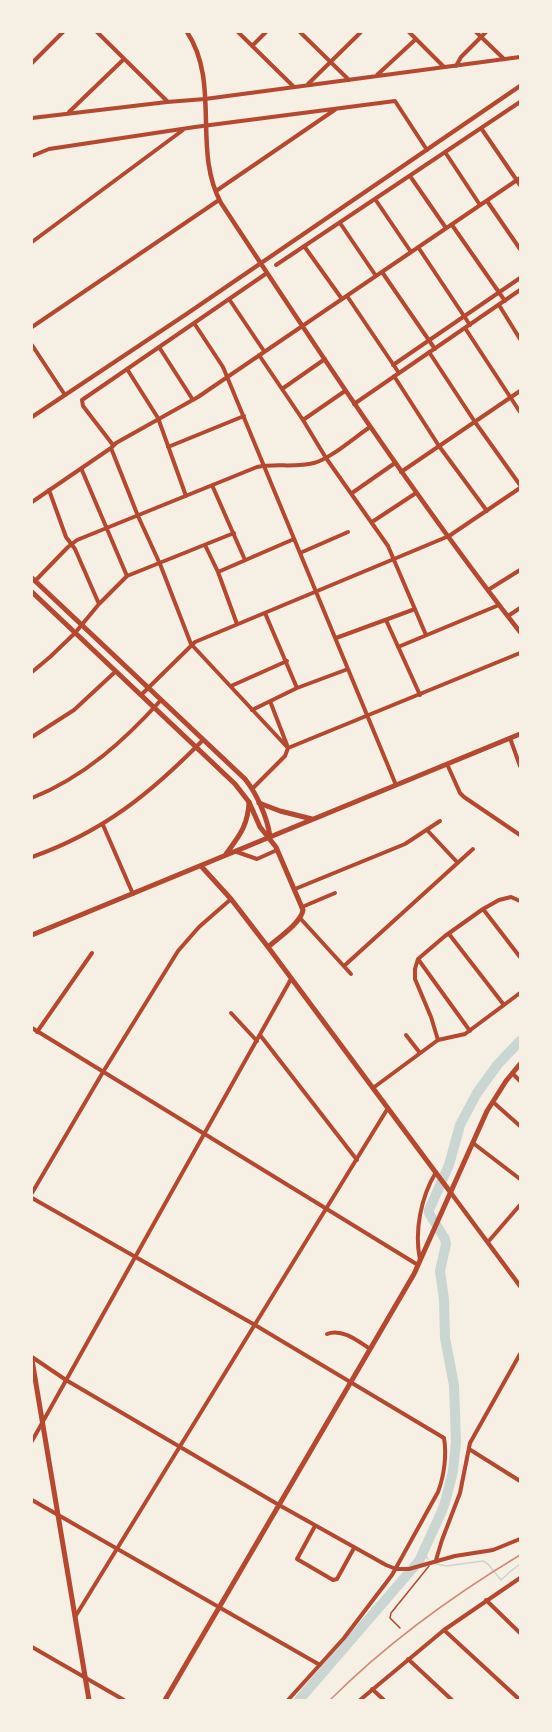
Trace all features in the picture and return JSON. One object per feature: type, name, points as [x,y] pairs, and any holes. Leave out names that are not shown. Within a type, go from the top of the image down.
[{"type":"main road","points":[[32,581],[245,779],[259,803],[270,838]]},
{"type":"main road","points":[[32,592],[235,784],[249,802],[260,826],[278,850],[302,910],[300,918],[268,947]]},
{"type":"main road","points":[[32,935],[520,733]]},
{"type":"main road","points":[[224,856],[244,828],[249,813],[249,802]]},
{"type":"main road","points":[[259,803],[313,820]]},
{"type":"main road","points":[[201,866],[231,899],[268,947],[451,1193]]},
{"type":"main road","points":[[165,1701],[419,1263],[492,1102],[520,1064]]},
{"type":"main road","points":[[32,1358],[89,1701]]},
{"type":"street","points":[[32,63],[63,32]]},
{"type":"street","points":[[97,32],[167,102]]},
{"type":"street","points":[[188,32],[195,42],[200,58],[205,99],[208,164],[219,200],[401,472],[520,632]]},
{"type":"street","points":[[238,32],[294,87]]},
{"type":"street","points":[[252,46],[266,32]]},
{"type":"street","points":[[300,32],[350,80]]},
{"type":"street","points":[[308,85],[361,32]]},
{"type":"street","points":[[409,32],[444,67]]},
{"type":"street","points":[[477,32],[503,59]]},
{"type":"street","points":[[456,66],[461,57],[486,32]]},
{"type":"street","points":[[377,76],[416,39]]},
{"type":"street","points":[[32,118],[205,99],[520,57]]},
{"type":"street","points":[[69,113],[124,59]]},
{"type":"street","points":[[32,417],[520,86]]},
{"type":"street","points":[[32,156],[49,150],[185,129],[396,101],[427,150]]},
{"type":"street","points":[[276,265],[520,102]]},
{"type":"street","points":[[215,192],[337,108]]},
{"type":"street","points":[[32,502],[112,447],[158,418],[193,400],[480,205],[519,181],[481,128]]},
{"type":"street","points":[[32,242],[185,129]]},
{"type":"street","points":[[445,152],[480,205]]},
{"type":"street","points":[[410,176],[446,228]]},
{"type":"street","points":[[375,199],[411,252]]},
{"type":"street","points":[[32,327],[219,200]]},
{"type":"street","points":[[487,201],[520,249]]},
{"type":"street","points":[[340,223],[376,276]]},
{"type":"street","points":[[452,225],[505,301]]},
{"type":"street","points":[[304,246],[342,298]]},
{"type":"street","points":[[418,247],[470,325]]},
{"type":"street","points":[[382,272],[435,349]]},
{"type":"street","points":[[267,273],[84,398],[82,406],[112,447],[191,644],[288,748]]},
{"type":"street","points":[[393,364],[520,278]]},
{"type":"street","points":[[354,404],[520,291]]},
{"type":"street","points":[[347,296],[399,373]]},
{"type":"street","points":[[229,299],[264,351]]},
{"type":"street","points":[[499,305],[520,339]]},
{"type":"street","points":[[194,323],[223,367],[396,786]]},
{"type":"street","points":[[465,328],[520,412]]},
{"type":"street","points":[[32,345],[64,395]]},
{"type":"street","points":[[159,347],[193,400]]},
{"type":"street","points":[[140,696],[191,644],[448,536],[520,486],[429,352]]},
{"type":"street","points":[[259,355],[326,458],[388,546],[426,635]]},
{"type":"street","points":[[282,388],[325,359]]},
{"type":"street","points":[[127,369],[158,418],[186,496]]},
{"type":"street","points":[[394,376],[439,446],[487,511]]},
{"type":"street","points":[[303,420],[345,391]]},
{"type":"street","points":[[401,472],[520,391]]},
{"type":"street","points":[[168,447],[244,416]]},
{"type":"street","points":[[32,581],[71,544],[262,465],[313,464],[326,458],[370,427]]},
{"type":"street","points":[[352,493],[395,463]]},
{"type":"street","points":[[81,468],[126,576]]},
{"type":"street","points":[[212,485],[245,560]]},
{"type":"street","points":[[49,489],[66,537],[75,549],[99,604]]},
{"type":"street","points":[[372,522],[416,493]]},
{"type":"street","points":[[300,553],[348,532]]},
{"type":"street","points":[[32,672],[75,633],[126,576],[234,533]]},
{"type":"street","points":[[218,572],[294,539]]},
{"type":"street","points":[[206,545],[237,624]]},
{"type":"street","points":[[488,590],[520,570]]},
{"type":"street","points":[[398,647],[499,605]]},
{"type":"street","points":[[508,616],[520,608]]},
{"type":"street","points":[[336,638],[415,609]]},
{"type":"street","points":[[265,613],[297,688]]},
{"type":"street","points":[[386,620],[420,694]]},
{"type":"street","points":[[288,748],[520,653]]},
{"type":"street","points":[[231,686],[287,661]]},
{"type":"street","points":[[252,710],[297,688],[348,669]]},
{"type":"street","points":[[32,737],[74,710],[115,672]]},
{"type":"street","points":[[32,798],[60,786],[94,764],[128,735],[161,700]]},
{"type":"street","points":[[252,789],[285,756],[288,748],[270,701]]},
{"type":"street","points":[[510,738],[520,766]]},
{"type":"street","points":[[32,857],[73,841],[103,825],[144,795],[203,740]]},
{"type":"street","points":[[447,764],[464,798],[520,835]]},
{"type":"street","points":[[295,889],[405,844],[440,821]]},
{"type":"street","points":[[103,825],[133,894]]},
{"type":"street","points":[[427,830],[457,862]]},
{"type":"street","points":[[344,966],[473,849]]},
{"type":"street","points":[[236,851],[257,859],[278,850]]},
{"type":"street","points":[[302,910],[335,893]]},
{"type":"street","points":[[438,1040],[415,979],[418,960],[449,933],[483,909],[499,900],[511,897],[520,901]]},
{"type":"street","points":[[32,1193],[178,951],[199,927],[231,899]]},
{"type":"street","points":[[483,909],[520,957]]},
{"type":"street","points":[[300,918],[351,974]]},
{"type":"street","points":[[449,933],[504,1005]]},
{"type":"street","points":[[37,1032],[92,953]]},
{"type":"street","points":[[418,960],[470,1031]]},
{"type":"street","points":[[32,1441],[292,979]]},
{"type":"street","points":[[373,1088],[438,1040],[465,1034],[520,993]]},
{"type":"street","points":[[231,1013],[257,1041]]},
{"type":"street","points":[[32,1028],[326,1209],[419,1263]]},
{"type":"street","points":[[260,1035],[357,1160]]},
{"type":"street","points":[[406,1035],[420,1053]]},
{"type":"street","points":[[512,1073],[520,1081]]},
{"type":"street","points":[[492,1102],[520,1126]]},
{"type":"street","points":[[75,1617],[388,1108]]},
{"type":"street","points":[[473,1143],[520,1179]]},
{"type":"street","points":[[419,1263],[421,1211],[430,1183],[438,1174]]},
{"type":"street","points":[[451,1193],[520,1286]]},
{"type":"street","points":[[32,1198],[255,1325],[444,1438],[446,1447],[441,1486],[396,1569],[364,1613],[288,1701]]},
{"type":"street","points":[[488,1242],[520,1205]]},
{"type":"street","points":[[327,1334],[334,1331],[341,1333],[370,1349]]},
{"type":"street","points":[[436,1561],[460,1493],[470,1443],[520,1354]]},
{"type":"street","points":[[32,1358],[315,1526],[396,1569],[409,1569],[436,1561],[494,1550],[520,1539]]},
{"type":"street","points":[[469,1449],[520,1480]]},
{"type":"street","points":[[32,1500],[321,1665]]},
{"type":"street","points":[[315,1526],[297,1558],[324,1575],[333,1580],[338,1579],[354,1548]]},
{"type":"street","points":[[360,1701],[444,1630],[520,1578]]},
{"type":"street","points":[[486,1600],[520,1633]]},
{"type":"street","points":[[444,1630],[519,1700]]},
{"type":"street","points":[[32,1648],[124,1701]]},
{"type":"street","points":[[408,1659],[452,1701]]},
{"type":"street","points":[[372,1689],[384,1701]]},
{"type":"lane","points":[[400,1628],[390,1618],[391,1613],[428,1564]]},
{"type":"waterway","points":[[299,1700],[419,1561],[442,1511],[453,1471],[456,1442],[454,1385],[445,1338],[444,1300],[440,1271],[446,1244],[429,1210],[449,1165],[460,1125],[477,1093],[498,1064],[520,1041]]},
{"type":"waterway","points":[[424,1554],[428,1559]]},
{"type":"waterway","points":[[432,1563],[446,1566],[483,1561],[501,1580],[520,1564]]},
{"type":"railway","points":[[330,1700],[374,1659],[420,1622],[520,1555]]}]
